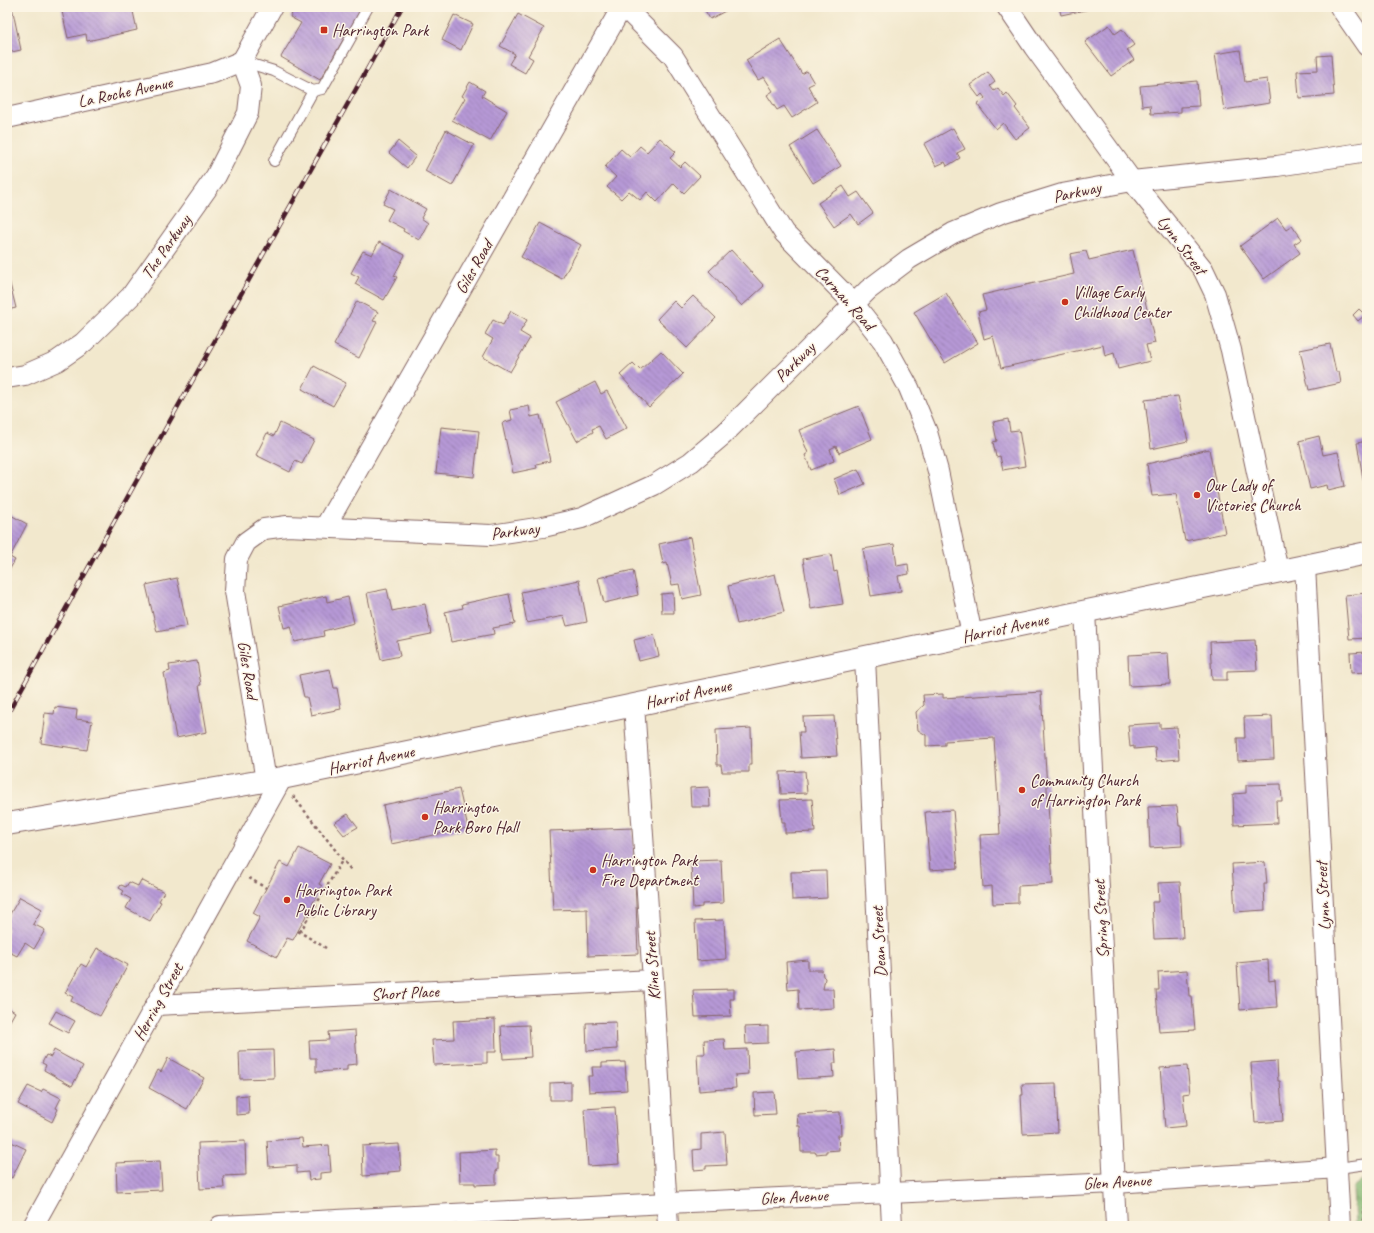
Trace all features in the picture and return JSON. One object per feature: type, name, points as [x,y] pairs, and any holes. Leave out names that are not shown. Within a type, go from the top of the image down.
[{"type":"street","points":[[242,61],[272,7]]},
{"type":"street","name":"Carman Road","points":[[623,7],[673,56],[784,232],[854,304],[883,342],[909,388],[927,432],[938,471],[972,635]]},
{"type":"street","name":"Giles Road","points":[[325,527],[623,7]]},
{"type":"street","name":"Lynn Street","points":[[1008,7],[1034,47],[1132,181],[1203,269],[1215,294],[1231,350],[1278,571]]},
{"type":"street","points":[[1340,7],[1367,46]]},
{"type":"street","name":"La Roche Avenue","points":[[7,118],[213,73],[242,61]]},
{"type":"street","name":"The Parkway","points":[[7,378],[25,375],[57,361],[83,343],[131,296],[216,176],[248,113],[251,86],[242,61]]},
{"type":"street","name":"Parkway","points":[[237,559],[246,542],[264,529],[287,526],[491,535],[543,528],[582,518],[654,485],[691,462],[724,434],[868,290],[909,259],[954,233],[1001,213],[1062,194],[1132,181],[1277,166],[1367,152]]},
{"type":"street","name":"Harriot Avenue","points":[[7,824],[274,780],[1367,553]]},
{"type":"street","name":"Giles Road","points":[[237,559],[235,591],[274,780]]},
{"type":"street","name":"Lynn Street","points":[[1305,566],[1340,1226]]},
{"type":"street","name":"Spring Street","points":[[1085,611],[1116,1226]]},
{"type":"street","name":"Dean Street","points":[[865,658],[892,1226]]},
{"type":"street","name":"Kline Street","points":[[634,705],[668,1226]]},
{"type":"street","name":"Herring Street","points":[[33,1226],[156,1005],[274,780]]},
{"type":"street","name":"Short Place","points":[[156,1005],[653,980]]},
{"type":"street","name":"Glen Avenue","points":[[220,1226],[667,1203],[1115,1183],[1338,1168]]},
{"type":"lane","points":[[242,61],[274,71],[313,91],[322,89],[368,7]]},
{"type":"lane","points":[[274,161],[313,91]]},
{"type":"lane","name":"Glen Avenue","points":[[1338,1168],[1367,1164]]},
{"type":"path","points":[[289,802],[293,796],[351,870]]},
{"type":"path","points":[[326,948],[299,931],[342,859]]},
{"type":"path","points":[[245,876],[266,888]]},
{"type":"path","points":[[308,911],[317,917]]},
{"type":"path","points":[[1364,1226],[1363,1210],[1367,1204]]},
{"type":"green space","points":[[1367,1177],[1367,1226],[1355,1226],[1353,1188]]},
{"type":"building","points":[[7,7],[12,7],[21,50],[7,53]]},
{"type":"building","points":[[61,7],[132,7],[137,30],[87,41],[86,34],[68,38]]},
{"type":"building","points":[[296,7],[305,7],[309,9],[310,7],[362,7],[320,80],[281,57],[301,23],[290,17]]},
{"type":"building","points":[[703,7],[728,7],[729,9],[710,19]]},
{"type":"building","points":[[1059,7],[1089,7],[1090,9],[1061,15]]},
{"type":"building","points":[[518,14],[544,28],[528,56],[533,59],[525,73],[509,64],[515,54],[500,46]]},
{"type":"building","points":[[454,15],[473,24],[461,50],[442,40]]},
{"type":"building","points":[[1109,25],[1115,34],[1122,29],[1134,45],[1127,50],[1134,60],[1111,76],[1085,42]]},
{"type":"building","points":[[780,39],[802,74],[807,71],[814,83],[808,86],[817,102],[792,118],[784,106],[777,110],[767,95],[773,91],[764,77],[758,80],[746,60]]},
{"type":"building","points":[[1240,50],[1245,82],[1267,79],[1270,103],[1224,110],[1215,54]]},
{"type":"building","points":[[1331,55],[1334,95],[1299,98],[1297,71],[1318,70],[1317,56]]},
{"type":"building","points":[[988,72],[995,82],[990,86],[994,91],[998,88],[1004,96],[1007,93],[1017,106],[1015,108],[1030,128],[1015,139],[1003,123],[996,129],[977,104],[985,98],[982,94],[979,97],[970,85]]},
{"type":"building","points":[[1197,81],[1199,106],[1181,107],[1181,112],[1151,114],[1150,105],[1142,106],[1140,86]]},
{"type":"building","points":[[470,82],[485,91],[482,96],[507,111],[490,141],[452,120],[465,98],[462,96]]},
{"type":"building","points":[[953,128],[965,149],[957,153],[960,158],[947,166],[945,162],[936,166],[924,144]]},
{"type":"building","points":[[446,130],[474,145],[452,186],[425,171]]},
{"type":"building","points":[[817,130],[841,166],[813,183],[790,147]]},
{"type":"building","points":[[660,138],[676,152],[670,158],[680,167],[685,162],[700,176],[684,193],[674,183],[657,202],[647,192],[640,200],[629,191],[621,199],[607,187],[616,177],[605,167],[621,149],[630,157],[640,146],[647,152]]},
{"type":"building","points":[[398,141],[416,156],[407,168],[389,153]]},
{"type":"building","points":[[843,186],[850,197],[858,192],[873,213],[858,224],[851,214],[834,226],[818,203]]},
{"type":"building","points":[[391,189],[426,209],[421,218],[428,223],[419,240],[403,231],[404,229],[387,220],[393,209],[383,204]]},
{"type":"building","points":[[1278,218],[1286,229],[1292,225],[1302,239],[1294,244],[1300,253],[1264,279],[1240,246]]},
{"type":"building","points":[[540,223],[581,245],[562,279],[521,257]]},
{"type":"building","points":[[379,242],[405,255],[394,276],[397,277],[384,300],[355,284],[359,277],[351,273],[363,251],[372,255]]},
{"type":"building","points":[[731,250],[764,286],[742,306],[709,271]]},
{"type":"building","name":"Village Early Childhood Center","points":[[1133,250],[1155,343],[1146,345],[1150,361],[1118,369],[1114,353],[1105,356],[1103,345],[1001,368],[993,336],[984,339],[978,312],[986,310],[982,295],[1074,274],[1070,254],[1086,251],[1089,260]]},
{"type":"building","points":[[9,280],[16,308],[7,310],[7,281]]},
{"type":"building","points":[[946,293],[978,343],[945,363],[914,312]]},
{"type":"building","points":[[693,296],[716,318],[687,348],[657,319],[674,301],[681,308]]},
{"type":"building","points":[[357,301],[378,312],[373,321],[377,322],[359,358],[334,345]]},
{"type":"building","points":[[1359,309],[1365,315],[1358,321],[1353,315]]},
{"type":"building","points":[[511,311],[527,320],[520,332],[530,338],[510,372],[483,357],[493,339],[485,334],[493,320],[503,325]]},
{"type":"building","points":[[1330,344],[1336,372],[1339,372],[1341,383],[1309,390],[1300,350]]},
{"type":"building","points":[[661,351],[683,374],[649,407],[620,375],[633,363],[640,370]]},
{"type":"building","points":[[314,366],[346,383],[333,406],[302,389]]},
{"type":"building","points":[[595,382],[601,394],[607,391],[627,428],[606,439],[599,426],[592,429],[593,432],[577,441],[556,402]]},
{"type":"building","points":[[1178,396],[1188,441],[1151,449],[1145,400]]},
{"type":"building","points":[[529,406],[531,417],[540,415],[550,461],[536,464],[537,468],[513,473],[502,423],[512,420],[510,410]]},
{"type":"building","points":[[859,406],[872,439],[839,453],[836,446],[830,449],[834,461],[811,470],[805,455],[808,453],[799,430]]},
{"type":"building","points":[[1008,419],[1010,431],[1019,430],[1025,466],[1003,470],[1000,456],[996,457],[993,442],[997,441],[993,422]]},
{"type":"building","points":[[280,423],[314,440],[302,464],[295,461],[290,472],[256,455],[267,433],[274,436]]},
{"type":"building","points":[[441,427],[479,431],[474,477],[436,473]]},
{"type":"building","points":[[1319,436],[1323,455],[1338,452],[1345,486],[1328,490],[1327,485],[1310,489],[1299,441]]},
{"type":"building","points":[[1367,441],[1367,489],[1365,490],[1357,443]]},
{"type":"building","name":"Our Lady of Victories Church","points":[[1209,449],[1225,533],[1185,541],[1176,494],[1152,496],[1147,464]]},
{"type":"building","points":[[858,469],[865,484],[840,495],[834,479]]},
{"type":"building","points":[[7,513],[27,524],[10,557],[15,560],[7,574]]},
{"type":"building","points":[[690,537],[701,595],[682,599],[679,584],[672,585],[667,563],[663,564],[659,544]]},
{"type":"building","points":[[894,544],[897,566],[908,564],[909,574],[898,576],[901,591],[871,596],[863,549]]},
{"type":"building","points":[[831,554],[834,572],[837,571],[843,604],[811,609],[803,559]]},
{"type":"building","points":[[633,570],[638,595],[604,603],[598,578]]},
{"type":"building","points":[[775,574],[784,612],[737,624],[728,586]]},
{"type":"building","points":[[177,578],[187,626],[157,632],[146,585]]},
{"type":"building","points":[[579,580],[587,622],[567,626],[564,616],[527,623],[521,592]]},
{"type":"building","points":[[387,589],[392,611],[425,604],[431,634],[397,641],[400,656],[381,660],[367,593]]},
{"type":"building","points":[[673,593],[674,613],[662,613],[661,594]]},
{"type":"building","points":[[1367,593],[1367,638],[1349,639],[1345,595]]},
{"type":"building","points":[[509,594],[515,624],[493,628],[494,634],[451,642],[445,612],[463,608],[462,604]]},
{"type":"building","points":[[326,596],[327,602],[348,597],[354,623],[323,631],[324,636],[295,642],[291,626],[284,628],[279,606]]},
{"type":"building","points":[[654,635],[659,656],[639,661],[634,640]]},
{"type":"building","points":[[1255,640],[1257,670],[1227,671],[1227,680],[1212,680],[1210,642]]},
{"type":"building","points":[[1367,652],[1367,672],[1351,673],[1350,653]]},
{"type":"building","points":[[1168,653],[1170,684],[1129,686],[1128,655]]},
{"type":"building","points":[[197,661],[201,685],[199,685],[207,732],[176,738],[164,673],[170,671],[169,665]]},
{"type":"building","points":[[330,669],[334,688],[337,688],[341,709],[311,715],[307,697],[304,697],[299,675]]},
{"type":"building","name":"Community Church of Harrington Park","points":[[1041,692],[1053,884],[1018,886],[1018,903],[993,904],[992,886],[983,887],[980,835],[1000,834],[994,738],[945,741],[945,745],[926,746],[926,735],[918,730],[916,712],[924,705],[923,695],[943,694],[943,698]]},
{"type":"building","points":[[55,707],[77,710],[76,719],[92,721],[87,750],[41,743],[45,713],[54,714]]},
{"type":"building","points":[[834,716],[837,756],[801,758],[799,732],[804,732],[803,717]]},
{"type":"building","points":[[1272,716],[1274,759],[1238,761],[1237,738],[1245,738],[1244,717]]},
{"type":"building","points":[[1160,723],[1160,728],[1177,727],[1179,759],[1156,761],[1155,747],[1134,749],[1134,746],[1130,747],[1128,725]]},
{"type":"building","points":[[751,728],[752,764],[749,764],[749,772],[722,772],[721,765],[717,765],[716,730]]},
{"type":"building","points":[[805,771],[807,793],[781,794],[780,772]]},
{"type":"building","points":[[1281,784],[1282,801],[1276,801],[1277,823],[1234,825],[1233,794],[1246,793],[1246,785]]},
{"type":"building","points":[[709,787],[710,807],[691,807],[690,788]]},
{"type":"building","name":"Harrington Park Boro Hall","points":[[459,789],[468,828],[391,844],[383,805]]},
{"type":"building","points":[[812,799],[815,832],[785,833],[785,822],[782,822],[780,800]]},
{"type":"building","points":[[1177,806],[1179,826],[1181,826],[1182,846],[1150,848],[1148,807]]},
{"type":"building","points":[[953,810],[958,868],[930,870],[925,812]]},
{"type":"building","points":[[348,814],[358,827],[344,835],[334,823]]},
{"type":"building","name":"Harrington Park Fire Department","points":[[633,828],[638,954],[588,956],[587,909],[553,910],[549,831]]},
{"type":"building","name":"Harrington Park Public Library","points":[[299,848],[330,864],[319,884],[322,886],[293,940],[287,938],[277,957],[247,941],[260,917],[253,913],[280,862],[289,867]]},
{"type":"building","points":[[721,860],[723,903],[702,904],[702,907],[693,908],[691,861]]},
{"type":"building","points":[[1265,862],[1267,884],[1264,884],[1265,910],[1235,912],[1232,864]]},
{"type":"building","points":[[826,871],[827,898],[792,900],[791,872]]},
{"type":"building","points":[[141,880],[164,892],[159,901],[161,902],[150,921],[126,908],[131,899],[122,894],[124,891],[119,888],[121,885],[126,887],[129,882],[138,886]]},
{"type":"building","points":[[1180,882],[1183,938],[1154,939],[1152,902],[1159,902],[1158,883]]},
{"type":"building","points":[[20,897],[42,909],[33,924],[45,930],[34,949],[25,943],[17,956],[7,951],[7,919]]},
{"type":"building","points":[[724,920],[726,959],[697,961],[695,921]]},
{"type":"building","points":[[97,948],[128,965],[100,1016],[71,1001],[73,997],[65,993],[81,964],[86,967]]},
{"type":"building","points":[[808,960],[808,970],[822,970],[825,978],[823,989],[833,989],[834,1008],[799,1010],[798,989],[788,990],[786,962]]},
{"type":"building","points":[[1268,960],[1269,981],[1275,980],[1277,1007],[1240,1010],[1237,963]]},
{"type":"building","points":[[1187,970],[1189,996],[1192,996],[1195,1030],[1159,1032],[1156,990],[1159,990],[1158,972]]},
{"type":"building","points":[[734,989],[734,999],[730,999],[731,1016],[695,1017],[693,990]]},
{"type":"building","points":[[7,1007],[15,1012],[7,1026]]},
{"type":"building","points":[[56,1011],[75,1021],[68,1033],[49,1023]]},
{"type":"building","points":[[495,1019],[496,1052],[487,1052],[487,1063],[434,1065],[432,1040],[454,1039],[453,1021]]},
{"type":"building","points":[[616,1022],[617,1049],[587,1051],[586,1023]]},
{"type":"building","points":[[529,1025],[531,1057],[503,1059],[501,1026]]},
{"type":"building","points":[[768,1026],[768,1043],[746,1044],[745,1027]]},
{"type":"building","points":[[355,1030],[357,1064],[347,1065],[347,1070],[316,1072],[316,1058],[310,1058],[309,1041],[329,1040],[328,1032]]},
{"type":"building","points":[[724,1039],[725,1050],[747,1049],[748,1074],[735,1075],[736,1088],[699,1091],[697,1054],[705,1054],[704,1040]]},
{"type":"building","points":[[835,1049],[836,1063],[833,1063],[834,1077],[798,1079],[796,1052]]},
{"type":"building","points":[[54,1050],[83,1066],[72,1086],[44,1070],[46,1065],[42,1063],[46,1055],[51,1057]]},
{"type":"building","points":[[273,1050],[274,1078],[240,1079],[239,1051]]},
{"type":"building","points":[[168,1058],[204,1078],[187,1109],[149,1088],[158,1070],[161,1072]]},
{"type":"building","points":[[1277,1061],[1283,1121],[1255,1123],[1251,1063]]},
{"type":"building","points":[[625,1062],[627,1090],[589,1092],[588,1076],[593,1076],[592,1067],[602,1067],[602,1063]]},
{"type":"building","points":[[1187,1066],[1190,1093],[1183,1094],[1186,1126],[1165,1128],[1160,1068]]},
{"type":"building","points":[[571,1082],[571,1100],[550,1100],[550,1083]]},
{"type":"building","points":[[1056,1083],[1058,1132],[1023,1134],[1021,1095],[1023,1095],[1022,1084]]},
{"type":"building","points":[[28,1086],[41,1092],[43,1089],[61,1098],[52,1122],[18,1104]]},
{"type":"building","points":[[774,1092],[776,1114],[755,1115],[754,1093]]},
{"type":"building","points":[[248,1095],[249,1114],[236,1115],[236,1096]]},
{"type":"building","points":[[615,1107],[619,1164],[588,1166],[584,1109]]},
{"type":"building","points":[[840,1112],[841,1135],[838,1135],[839,1150],[826,1151],[826,1153],[816,1154],[815,1152],[801,1152],[800,1126],[798,1126],[797,1114]]},
{"type":"building","points":[[725,1132],[727,1165],[706,1166],[706,1169],[694,1170],[693,1150],[701,1149],[701,1134]]},
{"type":"building","points":[[302,1138],[303,1147],[329,1145],[331,1172],[320,1173],[320,1179],[309,1180],[308,1172],[297,1173],[297,1165],[269,1167],[267,1141]]},
{"type":"building","points":[[7,1140],[26,1149],[12,1178],[8,1176],[7,1178]]},
{"type":"building","points":[[245,1141],[246,1175],[223,1176],[224,1188],[200,1189],[198,1143]]},
{"type":"building","points":[[399,1144],[401,1171],[388,1172],[388,1174],[363,1176],[362,1146]]},
{"type":"building","points":[[495,1150],[495,1157],[498,1157],[496,1184],[475,1185],[475,1183],[460,1183],[459,1152]]},
{"type":"building","points":[[160,1161],[162,1190],[117,1192],[116,1163]]},
{"type":"railway","points":[[7,715],[402,7]]},
{"type":"place","name":"Harrington Park","points":[[324,30]]},
{"type":"place","name":"Village Early Childhood Center","points":[[1065,302]]},
{"type":"place","name":"Our Lady of Victories Church","points":[[1197,495]]},
{"type":"place","name":"Community Church of Harrington Park","points":[[1022,790]]},
{"type":"place","name":"Harrington Park Boro Hall","points":[[425,817]]},
{"type":"place","name":"Harrington Park Fire Department","points":[[593,870]]},
{"type":"place","name":"Harrington Park Public Library","points":[[287,900]]}]
